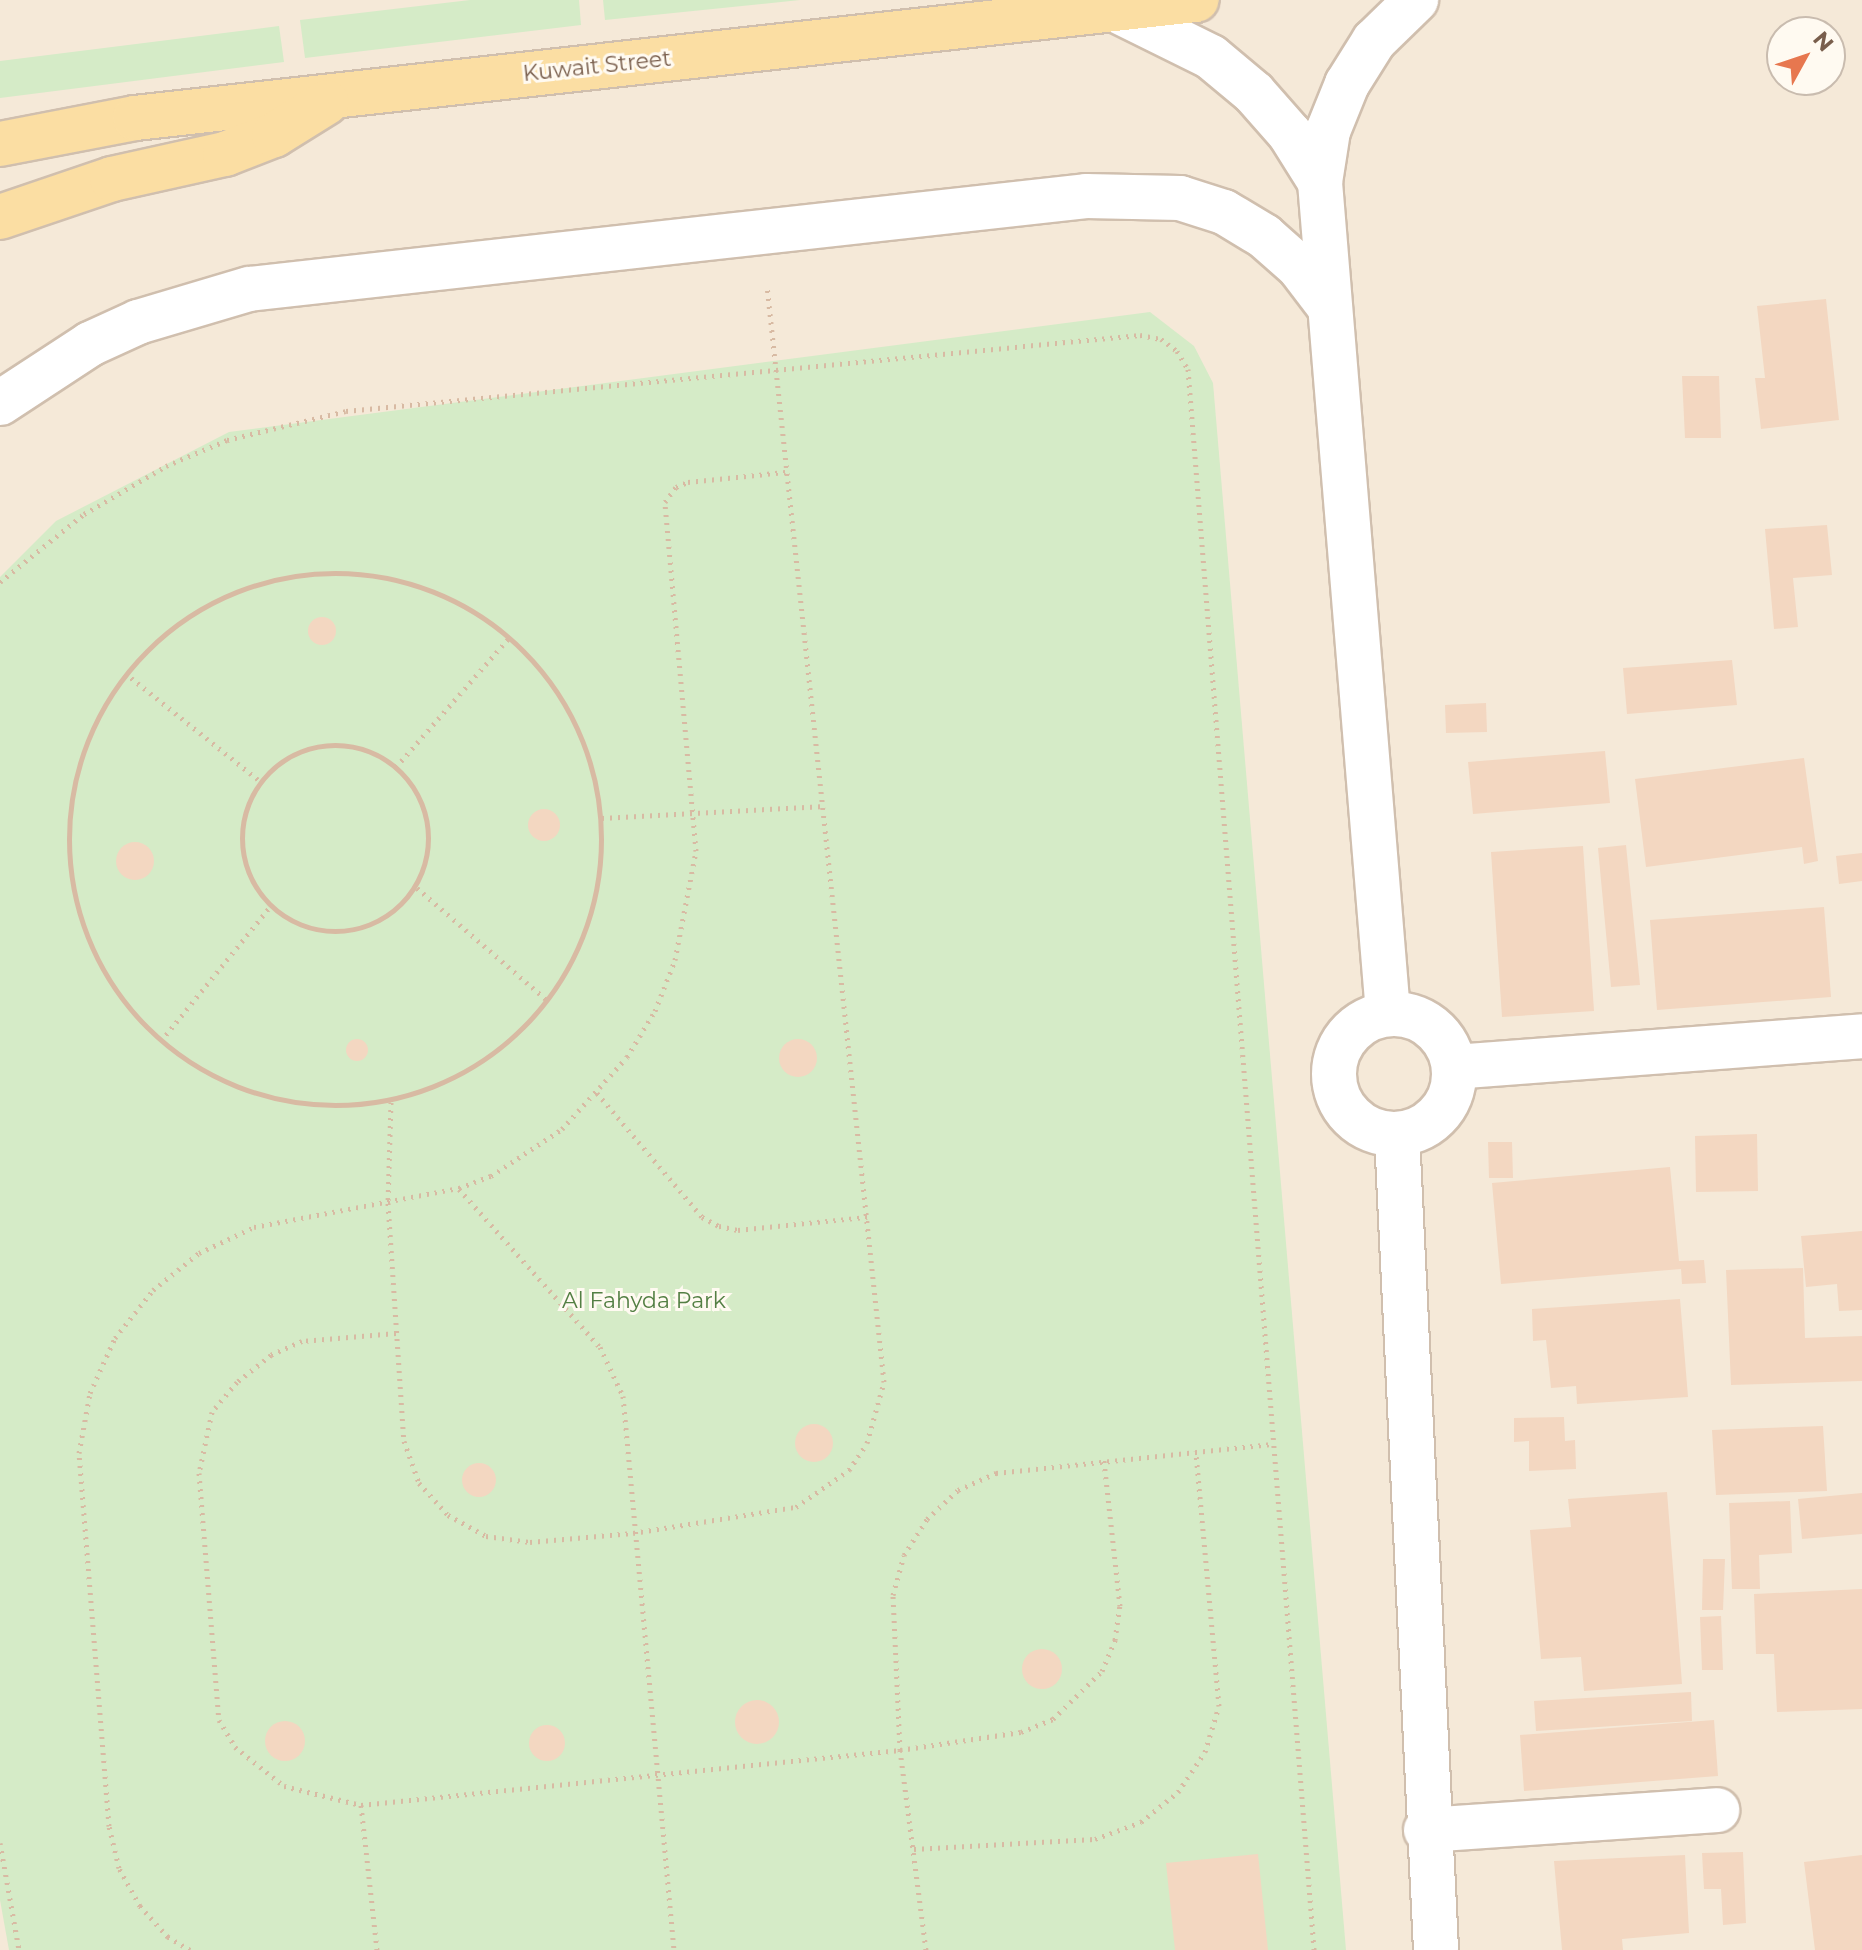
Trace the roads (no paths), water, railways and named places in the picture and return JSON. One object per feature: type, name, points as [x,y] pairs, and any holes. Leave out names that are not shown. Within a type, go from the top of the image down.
[{"type":"main road","name":"Kuwait Street","points":[[0,144],[135,118],[338,95],[977,11],[1112,8],[1196,0]]},
{"type":"main road","points":[[0,217],[112,179],[225,154],[274,135],[338,95]]},
{"type":"street","points":[[1388,1013],[1320,182],[1328,131],[1347,84],[1374,41],[1416,0]]},
{"type":"street","points":[[1112,8],[1211,57],[1263,103],[1320,182]]},
{"type":"street","points":[[0,403],[90,344],[138,322],[249,289],[1086,196],[1180,198],[1224,212],[1264,236],[1299,267],[1328,305]]},
{"type":"street","points":[[1388,1013],[1424,1021],[1449,1049],[1454,1067],[1446,1105],[1433,1121],[1397,1135],[1357,1123],[1335,1088],[1338,1047],[1368,1018],[1388,1013]]},
{"type":"street","points":[[1454,1067],[1862,1036]]},
{"type":"street","points":[[1397,1135],[1426,1830],[1436,1950]]},
{"type":"street","points":[[1426,1830],[1717,1810]]},
{"type":"park label","name":"Al Fahyda Park","points":[[644,1301]]}]
